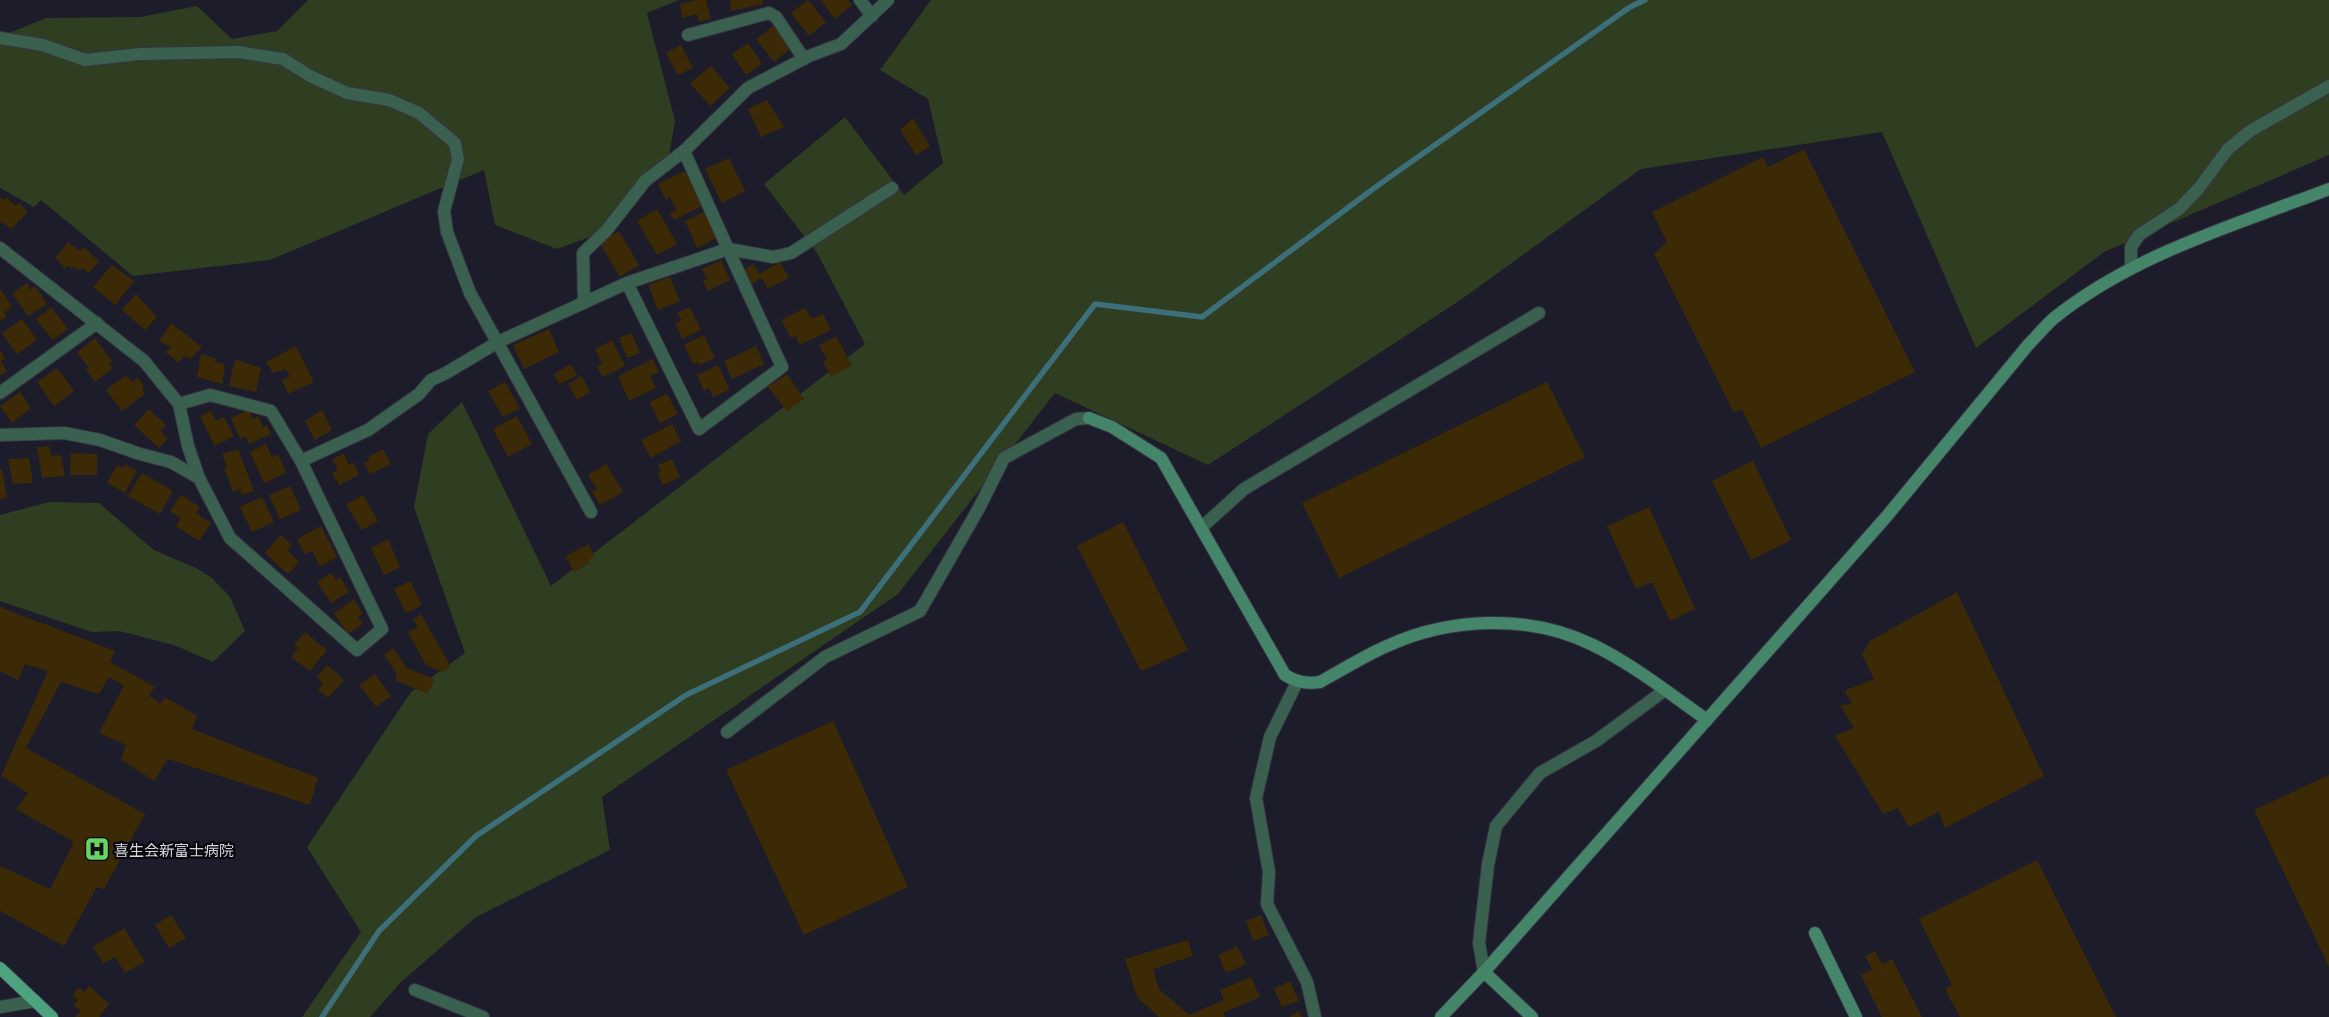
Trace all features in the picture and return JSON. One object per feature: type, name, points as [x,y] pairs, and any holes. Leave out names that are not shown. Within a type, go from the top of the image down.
[{"type":"main road","points":[[0,968],[52,1017]]},
{"type":"street","points":[[860,0],[872,16]]},
{"type":"street","points":[[584,303],[583,254],[606,230],[645,181],[684,151],[748,88],[804,58],[841,44],[888,0]]},
{"type":"street","points":[[688,34],[769,13],[776,16],[804,58]]},
{"type":"street","points":[[0,38],[43,44],[85,60],[140,54],[238,52],[283,59],[310,76],[347,93],[390,100],[419,113],[455,143],[458,158],[444,211],[447,232],[470,293],[591,512]]},
{"type":"street","points":[[2131,268],[2131,247],[2139,235],[2179,209],[2199,188],[2228,150],[2250,131],[2329,86]]},
{"type":"street","points":[[627,283],[699,429],[782,367],[684,151]]},
{"type":"street","points":[[301,461],[368,430],[419,394],[431,380],[446,374],[498,342],[627,283],[728,249],[773,257],[791,253],[892,188]]},
{"type":"street","points":[[1441,1017],[1484,972],[1887,516],[2028,345],[2053,319],[2084,296],[2131,268],[2164,252],[2329,189]]},
{"type":"street","points":[[2,254],[97,323],[144,361],[178,404],[188,446],[199,478],[230,538],[357,650],[382,628],[301,461],[271,411],[210,395],[178,404]]},
{"type":"street","points":[[1201,528],[1244,489],[1539,313]]},
{"type":"street","points":[[0,393],[97,323]]},
{"type":"street","points":[[727,732],[825,657],[920,611],[979,508],[1004,458],[1076,419],[1089,418],[1112,427],[1161,458],[1284,675],[1297,682],[1320,682],[1388,646],[1430,630],[1486,623],[1515,624],[1550,631],[1591,644],[1620,660],[1707,720]]},
{"type":"street","points":[[0,435],[64,433],[100,440],[140,454],[171,462],[199,478]]},
{"type":"street","points":[[1297,682],[1270,737],[1256,798],[1269,872],[1267,904],[1307,982],[1315,1017]]},
{"type":"street","points":[[1532,1017],[1484,972],[1479,943],[1488,865],[1496,826],[1540,773],[1596,742],[1665,690]]},
{"type":"street","points":[[1815,933],[1856,1017]]},
{"type":"street","points":[[416,990],[483,1017]]},
{"type":"street","points":[[0,1007],[34,1000]]},
{"type":"green space","points":[[308,0],[679,0],[647,13],[675,121],[667,168],[606,231],[557,249],[495,225],[484,170],[270,260],[133,276],[41,200],[34,207],[0,188],[0,37],[46,18],[140,17],[197,6],[232,39],[277,31]]},
{"type":"green space","points":[[931,0],[2329,0],[2329,155],[2104,252],[1976,348],[1882,132],[1641,169],[1462,299],[1208,465],[1055,393],[898,594],[602,797],[610,850],[476,917],[401,982],[370,1017],[302,1017],[361,932],[307,847],[411,692],[465,653],[414,507],[428,434],[462,402],[551,586],[865,344],[817,253],[764,184],[845,117],[904,195],[943,163],[928,99],[880,70]]},
{"type":"green space","points":[[49,502],[99,503],[154,550],[198,569],[212,578],[230,597],[245,631],[213,662],[174,645],[119,631],[92,632],[0,601],[0,515]]},
{"type":"building","points":[[706,0],[711,19],[699,22],[697,14],[682,18],[680,4]]},
{"type":"building","points":[[730,0],[763,0],[763,4],[731,11]]},
{"type":"building","points":[[808,0],[826,22],[809,36],[791,13]]},
{"type":"building","points":[[820,0],[848,0],[852,5],[835,19]]},
{"type":"building","points":[[773,26],[791,48],[774,62],[756,39]]},
{"type":"building","points":[[748,43],[762,64],[746,75],[732,54]]},
{"type":"building","points":[[681,45],[693,68],[678,75],[666,53]]},
{"type":"building","points":[[711,66],[730,88],[710,106],[690,83]]},
{"type":"building","points":[[767,100],[784,127],[761,137],[748,109]]},
{"type":"building","points":[[913,118],[930,146],[916,155],[900,130]]},
{"type":"building","points":[[1804,149],[1915,372],[1761,448],[1742,409],[1734,413],[1654,254],[1667,242],[1652,212],[1763,157],[1768,167]]},
{"type":"building","points":[[729,158],[745,191],[722,203],[705,169]]},
{"type":"building","points":[[685,171],[702,206],[674,220],[670,213],[676,210],[670,197],[666,200],[658,184]]},
{"type":"building","points":[[0,197],[4,200],[6,197],[16,206],[19,203],[28,212],[11,229],[2,222],[0,224]]},
{"type":"building","points":[[657,209],[677,244],[657,255],[637,221]]},
{"type":"building","points":[[704,212],[717,238],[697,248],[685,221]]},
{"type":"building","points":[[619,231],[639,265],[620,277],[599,242]]},
{"type":"building","points":[[68,242],[80,251],[84,247],[99,261],[89,273],[83,268],[80,271],[74,267],[71,269],[68,265],[65,268],[55,258]]},
{"type":"building","points":[[721,260],[730,280],[708,291],[703,281],[707,279],[702,269]]},
{"type":"building","points":[[780,262],[789,278],[768,289],[762,278],[751,284],[743,270],[753,264],[759,274]]},
{"type":"building","points":[[112,265],[134,281],[115,305],[93,287]]},
{"type":"building","points":[[670,277],[680,301],[658,310],[648,285]]},
{"type":"building","points":[[27,283],[30,289],[35,286],[47,304],[28,316],[12,293]]},
{"type":"building","points":[[0,289],[12,307],[4,313],[7,317],[0,321]]},
{"type":"building","points":[[136,294],[157,317],[145,330],[122,310]]},
{"type":"building","points":[[51,307],[68,329],[53,340],[36,319]]},
{"type":"building","points":[[690,307],[701,330],[682,339],[675,323],[681,320],[677,313]]},
{"type":"building","points":[[805,308],[811,319],[823,314],[831,330],[800,345],[796,336],[791,338],[781,320]]},
{"type":"building","points":[[22,319],[37,340],[17,354],[2,333]]},
{"type":"building","points":[[171,323],[202,347],[190,359],[184,356],[179,363],[166,352],[171,347],[159,341]]},
{"type":"building","points":[[549,329],[559,352],[524,369],[513,345]]},
{"type":"building","points":[[632,333],[640,353],[627,358],[619,338]]},
{"type":"building","points":[[704,335],[715,358],[700,365],[698,362],[693,364],[684,345]]},
{"type":"building","points":[[836,336],[852,365],[831,377],[823,362],[827,359],[819,345]]},
{"type":"building","points":[[95,338],[112,361],[109,363],[113,368],[95,382],[86,370],[89,368],[77,352]]},
{"type":"building","points":[[612,340],[625,366],[603,377],[597,367],[602,364],[595,349]]},
{"type":"building","points":[[296,346],[314,382],[288,394],[282,380],[290,376],[285,369],[273,373],[266,362]]},
{"type":"building","points":[[756,346],[764,364],[732,379],[724,361]]},
{"type":"building","points":[[0,350],[5,358],[1,361],[7,371],[0,376]]},
{"type":"building","points":[[201,354],[217,359],[215,362],[225,364],[222,384],[197,377]]},
{"type":"building","points":[[235,359],[261,368],[256,392],[229,386]]},
{"type":"building","points":[[653,359],[659,372],[650,376],[656,388],[629,401],[618,376]]},
{"type":"building","points":[[571,364],[577,375],[559,384],[553,374]]},
{"type":"building","points":[[718,365],[730,390],[713,397],[709,388],[704,391],[697,375]]},
{"type":"building","points":[[57,368],[74,391],[54,406],[37,382]]},
{"type":"building","points":[[787,374],[804,399],[787,411],[768,387]]},
{"type":"building","points":[[126,375],[132,382],[138,378],[144,386],[142,389],[145,394],[122,411],[106,390]]},
{"type":"building","points":[[582,376],[590,392],[577,400],[568,384]]},
{"type":"building","points":[[505,382],[520,408],[503,417],[488,391]]},
{"type":"building","points":[[1547,382],[1585,457],[1339,578],[1302,503]]},
{"type":"building","points":[[20,392],[31,408],[12,423],[0,406]]},
{"type":"building","points":[[667,394],[678,414],[660,423],[649,402]]},
{"type":"building","points":[[149,409],[166,425],[160,431],[168,438],[159,448],[134,425]]},
{"type":"building","points":[[249,410],[253,419],[258,416],[263,427],[267,425],[271,434],[249,444],[246,436],[240,439],[231,418]]},
{"type":"building","points":[[322,410],[332,430],[315,440],[305,421]]},
{"type":"building","points":[[211,411],[216,421],[224,417],[234,436],[215,446],[200,416]]},
{"type":"building","points":[[517,416],[532,444],[508,457],[493,429]]},
{"type":"building","points":[[672,424],[681,441],[651,458],[641,440]]},
{"type":"building","points":[[266,444],[272,457],[278,454],[286,473],[264,483],[250,452]]},
{"type":"building","points":[[49,446],[51,456],[61,455],[65,476],[42,478],[37,447]]},
{"type":"building","points":[[238,449],[254,491],[242,495],[240,489],[233,492],[224,468],[227,467],[222,454]]},
{"type":"building","points":[[383,449],[391,464],[370,474],[364,463],[370,460],[368,457]]},
{"type":"building","points":[[71,453],[97,454],[97,475],[70,475]]},
{"type":"building","points":[[344,453],[349,465],[353,462],[359,475],[339,485],[332,473],[338,470],[332,460]]},
{"type":"building","points":[[29,458],[33,483],[13,484],[8,459]]},
{"type":"building","points":[[672,459],[680,477],[663,485],[657,473],[661,472],[658,465]]},
{"type":"building","points":[[1753,461],[1791,540],[1751,560],[1712,481]]},
{"type":"building","points":[[125,464],[137,471],[125,493],[107,483],[117,465],[123,468]]},
{"type":"building","points":[[606,464],[623,492],[600,505],[592,492],[597,489],[588,475]]},
{"type":"building","points":[[2,469],[7,498],[0,499],[0,470]]},
{"type":"building","points":[[142,473],[173,491],[160,514],[128,496]]},
{"type":"building","points":[[290,486],[301,510],[280,519],[269,495]]},
{"type":"building","points":[[181,495],[200,507],[196,513],[211,523],[199,541],[176,526],[181,518],[170,511]]},
{"type":"building","points":[[363,495],[378,521],[362,530],[346,505]]},
{"type":"building","points":[[262,497],[274,522],[252,532],[240,507]]},
{"type":"building","points":[[1649,507],[1695,609],[1670,621],[1652,582],[1636,589],[1607,526]]},
{"type":"building","points":[[1123,522],[1188,650],[1141,671],[1077,546]]},
{"type":"building","points":[[321,526],[337,557],[320,566],[312,551],[305,554],[297,539]]},
{"type":"building","points":[[281,535],[292,545],[287,550],[299,562],[288,574],[265,553]]},
{"type":"building","points":[[388,539],[400,567],[384,575],[371,548]]},
{"type":"building","points":[[588,544],[595,556],[588,560],[590,563],[574,572],[566,556]]},
{"type":"building","points":[[331,573],[336,580],[340,577],[349,592],[331,603],[317,582]]},
{"type":"building","points":[[410,581],[422,605],[406,613],[394,589]]},
{"type":"building","points":[[1957,592],[2044,776],[1945,828],[1939,812],[1909,827],[1898,808],[1883,814],[1835,736],[1854,728],[1840,706],[1852,703],[1844,691],[1874,679],[1862,654],[1870,641]]},
{"type":"building","points":[[354,599],[363,614],[358,617],[363,624],[348,634],[334,613]]},
{"type":"building","points":[[0,607],[115,651],[110,662],[155,687],[149,695],[160,704],[165,697],[197,716],[192,729],[318,778],[310,805],[168,759],[154,781],[121,760],[126,745],[99,733],[124,685],[109,677],[99,694],[61,682],[26,748],[145,814],[104,889],[97,887],[64,946],[0,911],[0,866],[50,889],[74,842],[16,809],[28,793],[1,776],[48,671],[25,664],[18,680],[0,671]]},
{"type":"building","points":[[421,614],[451,667],[442,672],[426,665],[408,632],[418,627],[413,619]]},
{"type":"building","points":[[305,632],[327,650],[310,671],[291,657],[298,648],[294,645]]},
{"type":"building","points":[[393,648],[407,668],[434,679],[428,694],[395,680],[397,674],[384,655]]},
{"type":"building","points":[[327,665],[344,680],[328,698],[318,690],[323,683],[317,677]]},
{"type":"building","points":[[375,674],[391,696],[376,707],[359,685]]},
{"type":"building","points":[[833,721],[908,887],[804,935],[726,770]]},
{"type":"building","points":[[2329,775],[2329,967],[2254,810]]},
{"type":"building","points":[[2037,860],[2116,1017],[1960,1017],[1945,989],[1952,985],[1919,919]]},
{"type":"building","points":[[171,915],[186,938],[169,948],[155,925]]},
{"type":"building","points":[[1261,915],[1269,935],[1253,941],[1246,921]]},
{"type":"building","points":[[124,928],[145,962],[125,973],[115,957],[103,963],[93,947]]},
{"type":"building","points":[[1188,940],[1193,956],[1153,969],[1159,989],[1189,1015],[1224,1000],[1220,990],[1251,977],[1260,997],[1223,1013],[1225,1017],[1159,1017],[1137,997],[1125,959]]},
{"type":"building","points":[[1237,946],[1246,964],[1226,973],[1218,955]]},
{"type":"building","points":[[1875,951],[1882,964],[1892,959],[1922,1017],[1882,1017],[1861,975],[1872,969],[1865,956]]},
{"type":"building","points":[[1290,981],[1299,1001],[1282,1007],[1274,989]]},
{"type":"building","points":[[89,986],[109,1004],[99,1017],[75,1017],[81,1011],[73,1005],[78,1000],[72,995],[79,988],[84,992]]},
{"type":"building","points":[[1299,1011],[1302,1017],[1289,1017]]},
{"type":"waterway","points":[[322,1017],[379,931],[476,836],[686,695],[860,612],[1095,304],[1202,317],[1377,186],[1630,7],[1645,0]]},
{"type":"place","name":"喜生会新富士病院","points":[[97,849]]}]
